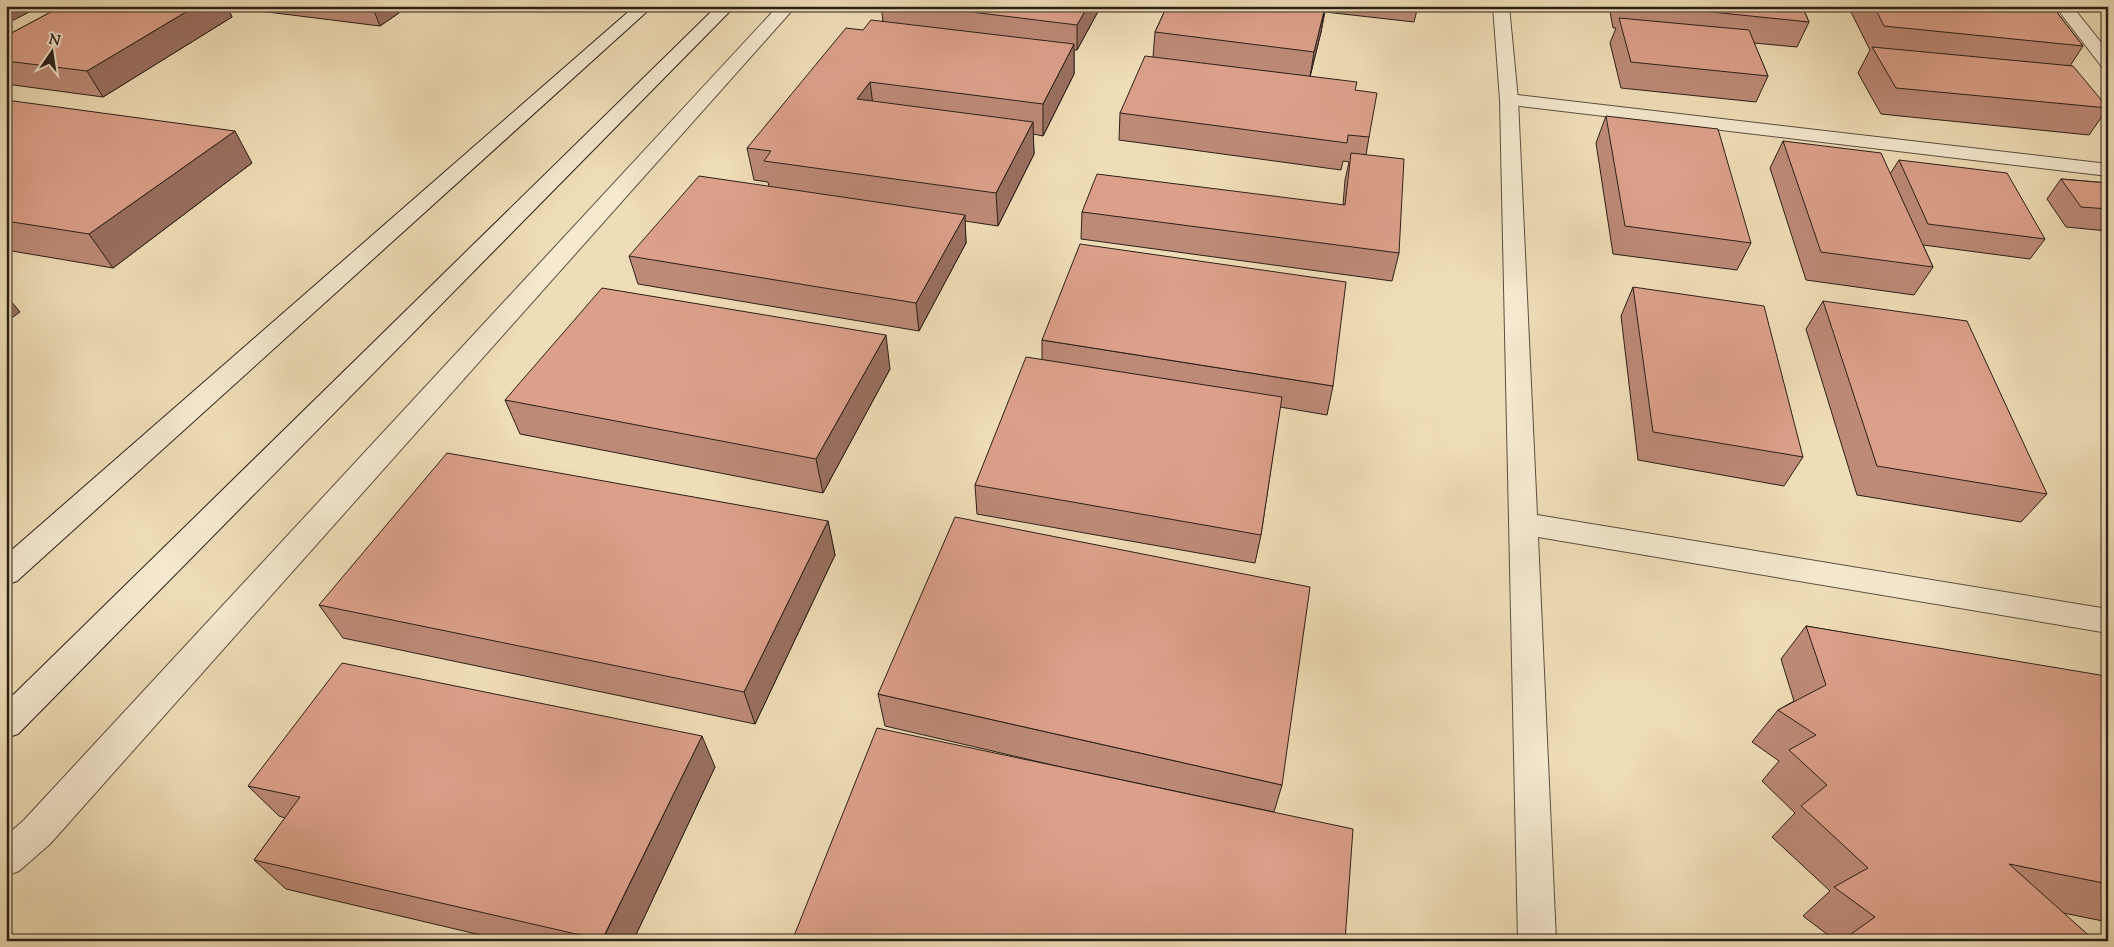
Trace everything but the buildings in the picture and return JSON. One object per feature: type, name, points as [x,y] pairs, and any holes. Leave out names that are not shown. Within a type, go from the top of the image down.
[{"type":"main road","points":[[6,573],[645,6]]},
{"type":"main road","points":[[6,724],[727,6]]},
{"type":"main road","points":[[6,859],[37,832],[788,6]]},
{"type":"main road","points":[[1501,6],[1509,100],[1524,524],[1528,732],[1537,941]]},
{"type":"main road","points":[[2064,6],[2108,63]]},
{"type":"main road","points":[[1509,100],[2108,170]]},
{"type":"main road","points":[[1524,524],[2108,621]]}]
